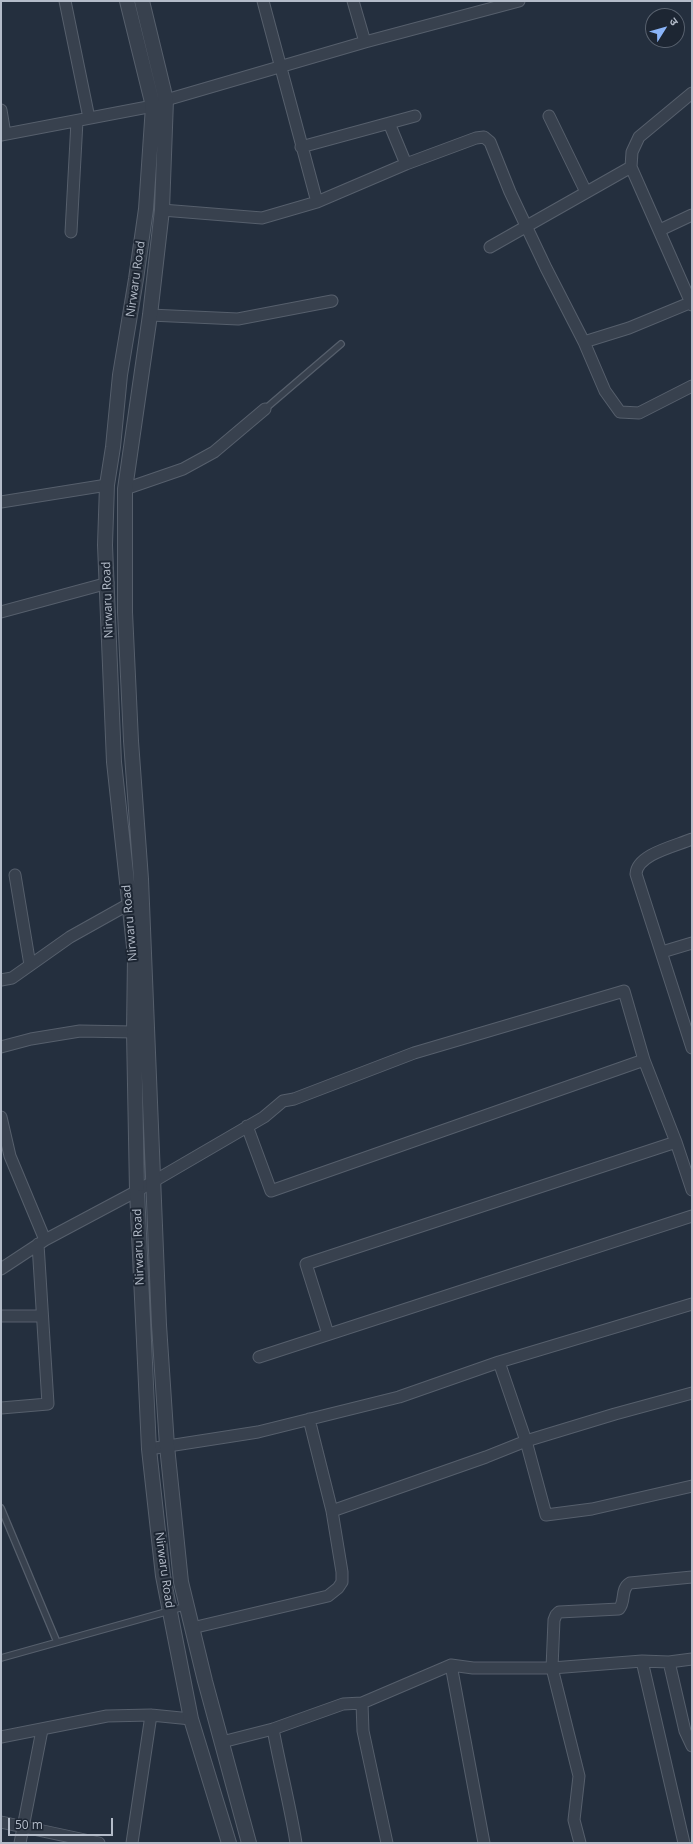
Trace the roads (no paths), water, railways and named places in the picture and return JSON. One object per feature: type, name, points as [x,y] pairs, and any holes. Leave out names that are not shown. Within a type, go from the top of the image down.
[{"type":"street","points":[[65,1],[89,118]]},
{"type":"street","name":"Nirwaru Road","points":[[127,1],[159,103],[146,210],[120,375],[113,447],[107,486],[105,545],[108,583],[114,762],[135,956],[134,1032],[137,1191],[149,1449],[163,1576],[191,1719],[229,1843]]},
{"type":"street","name":"Nirwaru Road","points":[[142,1],[159,103],[162,210],[150,315],[125,488],[125,612],[131,741],[141,879],[159,1325],[167,1446],[181,1582],[249,1843]]},
{"type":"street","points":[[263,1],[317,202]]},
{"type":"street","points":[[353,1],[365,42]]},
{"type":"street","points":[[1,110],[3,135],[77,121],[159,103],[365,42],[519,1]]},
{"type":"street","points":[[584,342],[629,328],[692,303],[632,167],[632,152],[639,137],[692,93]]},
{"type":"street","points":[[301,147],[415,116]]},
{"type":"street","points":[[549,116],[586,192]]},
{"type":"street","points":[[72,232],[77,121]]},
{"type":"street","points":[[389,123],[406,164]]},
{"type":"street","points":[[162,210],[262,218],[317,202],[406,164],[476,138],[484,137],[490,142],[510,192],[584,342],[605,390],[620,412],[639,413],[692,386]]},
{"type":"street","points":[[490,247],[632,167]]},
{"type":"street","points":[[660,230],[692,216]]},
{"type":"street","points":[[150,315],[238,319],[332,301]]},
{"type":"street","points":[[1,502],[107,486],[125,488],[183,469],[214,452],[265,409]]},
{"type":"street","points":[[1,612],[108,583]]},
{"type":"street","points":[[692,839],[645,858],[636,869],[636,874],[690,1034],[692,1048]]},
{"type":"street","points":[[15,875],[30,965]]},
{"type":"street","points":[[1,980],[12,978],[70,937],[129,904]]},
{"type":"street","points":[[662,952],[692,943]]},
{"type":"street","points":[[1,1269],[42,1242],[137,1191],[248,1126],[283,1101],[414,1053],[624,991],[644,1060],[676,1142],[692,1190]]},
{"type":"street","points":[[1,1047],[31,1039],[80,1031],[134,1032]]},
{"type":"street","points":[[248,1126],[271,1192],[644,1060]]},
{"type":"street","points":[[1,1118],[6,1158],[42,1242],[42,1316],[48,1404],[1,1408]]},
{"type":"street","points":[[328,1334],[306,1264],[676,1142]]},
{"type":"street","points":[[259,1357],[692,1216]]},
{"type":"street","points":[[149,1449],[258,1432],[399,1397],[499,1362],[692,1304]]},
{"type":"street","points":[[1,1316],[42,1316]]},
{"type":"street","points":[[499,1362],[526,1441],[546,1516],[592,1509],[692,1486]]},
{"type":"street","points":[[332,1511],[486,1457],[526,1441],[615,1414],[692,1393]]},
{"type":"street","points":[[192,1628],[328,1596],[338,1588],[342,1582],[342,1572],[332,1511],[309,1419]]},
{"type":"street","points":[[580,1843],[574,1820],[579,1776],[552,1668],[554,1620],[556,1615],[560,1612],[619,1609],[622,1605],[624,1590],[630,1583],[692,1577]]},
{"type":"street","points":[[222,1742],[273,1729],[343,1704],[362,1703],[451,1666],[473,1668],[552,1668],[642,1661],[669,1662],[692,1659]]},
{"type":"street","points":[[642,1661],[687,1841]]},
{"type":"street","points":[[669,1662],[686,1731],[692,1746]]},
{"type":"street","points":[[451,1666],[484,1843]]},
{"type":"street","points":[[362,1703],[363,1730],[386,1843]]},
{"type":"street","points":[[132,1843],[151,1715]]},
{"type":"street","points":[[1,1737],[107,1716],[151,1715],[191,1719]]},
{"type":"street","points":[[273,1729],[278,1758],[286,1786],[296,1843]]},
{"type":"street","points":[[20,1843],[42,1730]]},
{"type":"street","points":[[1,1822],[99,1843]]},
{"type":"lane","points":[[265,409],[341,344]]},
{"type":"lane","points":[[1,1508],[57,1642]]},
{"type":"lane","points":[[1,1658],[170,1609],[187,1606]]}]
